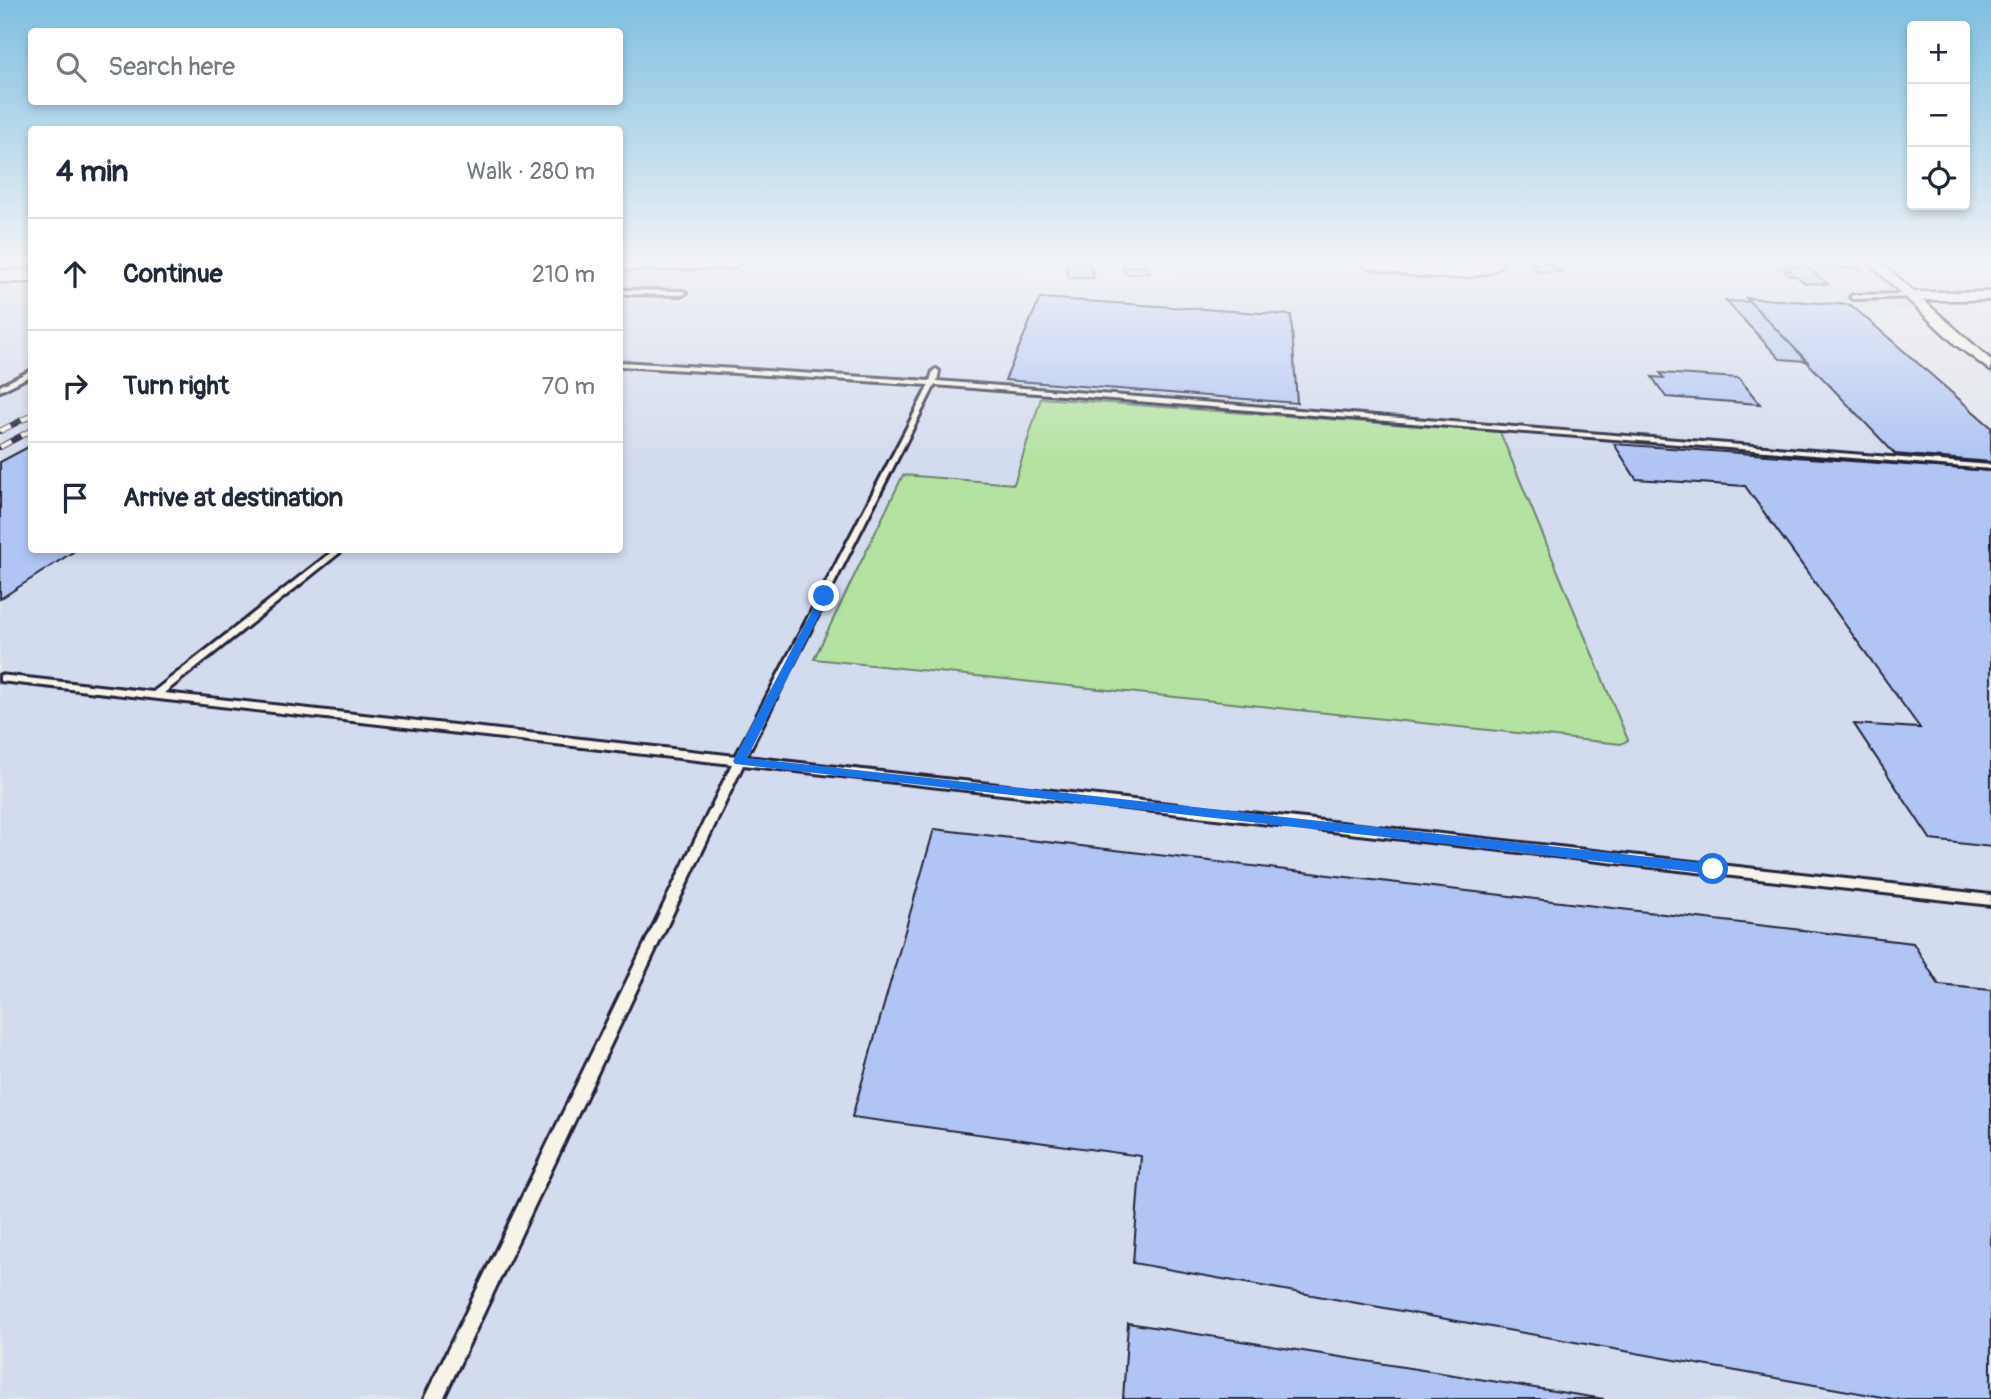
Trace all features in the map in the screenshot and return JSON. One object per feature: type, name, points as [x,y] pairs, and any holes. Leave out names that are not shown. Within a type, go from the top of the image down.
[{"type":"street","points":[[1943,328],[1991,366]]},
{"type":"lane","points":[[623,364],[934,377],[1991,467]]},
{"type":"lane","points":[[0,389],[28,374]]},
{"type":"lane","points":[[433,1399],[740,761],[934,377]]},
{"type":"lane","points":[[154,696],[335,553]]},
{"type":"lane","points":[[0,678],[1991,900]]},
{"type":"shaded area","points":[[0,328],[28,328],[28,553],[623,553],[623,328],[1879,328],[1991,426],[1991,1399],[0,1399]]},
{"type":"green space","points":[[1041,398],[1500,432],[1628,740],[1621,744],[814,659],[903,475],[1014,484]]},
{"type":"building","points":[[1027,328],[1292,328],[1297,403],[1005,380]]},
{"type":"building","points":[[1751,328],[1775,328],[1807,361],[1780,359]]},
{"type":"building","points":[[1775,328],[1878,328],[1991,427],[1991,462],[1895,454]]},
{"type":"building","points":[[1660,373],[1739,378],[1760,404],[1666,397],[1652,377],[1664,378]]},
{"type":"building","points":[[1614,444],[1991,471],[1991,847],[1931,840],[1854,724],[1920,728],[1745,486],[1636,479]]},
{"type":"building","points":[[28,447],[28,553],[71,553],[0,599],[0,462]]},
{"type":"building","points":[[934,829],[1913,943],[1939,985],[1991,990],[1991,1399],[1893,1399],[1133,1263],[1141,1156],[852,1117]]},
{"type":"building","points":[[1128,1323],[1604,1399],[1123,1399]]},
{"type":"railway","points":[[0,431],[28,417]]},
{"type":"railway","points":[[0,447],[28,432]]},
{"type":"route","points":[[824,596],[740,761],[1713,869]]}]
